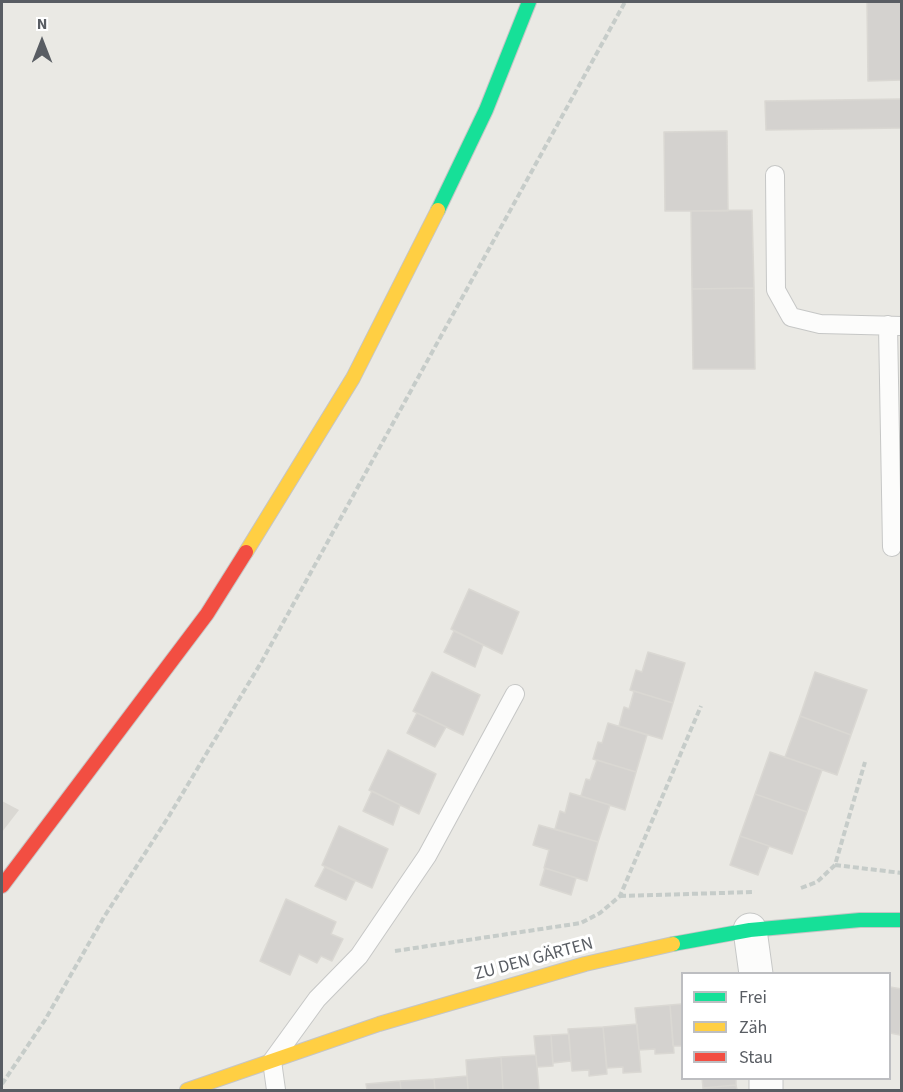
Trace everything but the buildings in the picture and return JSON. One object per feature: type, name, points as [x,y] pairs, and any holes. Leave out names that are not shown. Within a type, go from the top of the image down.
[{"type":"main road","points":[[2,886],[207,614],[352,378],[397,295],[486,110],[529,2]]},
{"type":"main road","name":"ZU DEN GÄRTEN","points":[[187,1090],[379,1024],[585,964],[695,939],[750,930],[860,920],[902,920]]},
{"type":"street","points":[[750,930],[756,972]]},
{"type":"lane","points":[[775,175],[776,290],[791,317],[820,324],[895,325],[892,548]]},
{"type":"lane","points":[[276,1090],[272,1061],[317,999],[359,956],[427,856],[515,694]]},
{"type":"path","points":[[2,1084],[45,1020],[104,917],[169,816],[262,661],[625,2]]},
{"type":"path","points":[[359,956],[581,923],[600,913],[620,896],[701,706]]},
{"type":"path","points":[[795,891],[817,882],[835,865],[865,762]]},
{"type":"path","points":[[835,865],[902,873]]},
{"type":"path","points":[[620,896],[760,892]]},
{"type":"shaded area","points":[[2,801],[19,810],[2,832]]},
{"type":"traffic: fast","points":[[438,210],[486,110],[529,2]]},
{"type":"traffic: fast","points":[[673,944],[750,930],[860,920],[902,920]]},
{"type":"traffic: slow","points":[[246,552],[353,378],[438,210]]},
{"type":"traffic: slow","points":[[187,1090],[379,1024],[585,964],[673,944]]},
{"type":"traffic: jam","points":[[2,886],[207,614],[246,552]]}]
